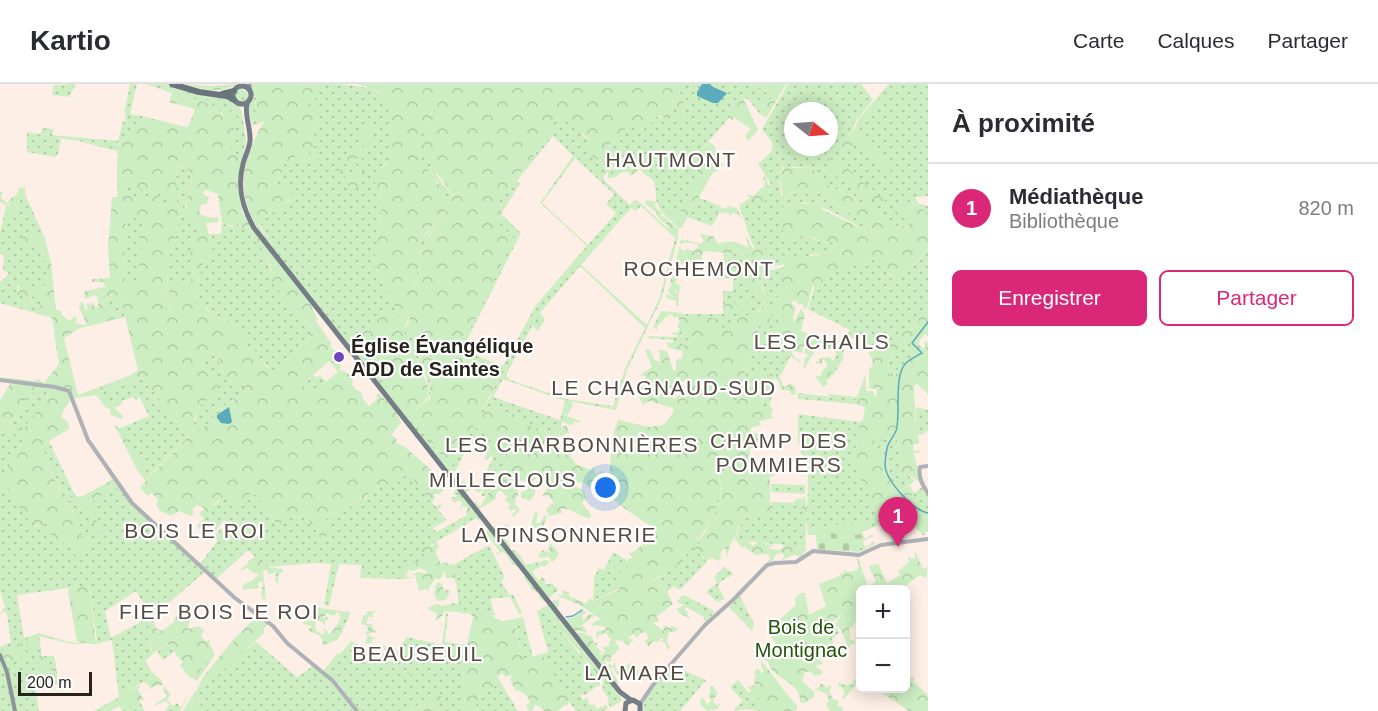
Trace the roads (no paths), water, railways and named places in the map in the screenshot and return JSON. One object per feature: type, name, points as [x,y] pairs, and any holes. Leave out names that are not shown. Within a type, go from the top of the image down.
[{"type":"highway","points":[[172,84],[195,91],[227,96],[237,102]]},
{"type":"highway","points":[[195,91],[223,94],[234,91]]},
{"type":"main road","points":[[245,158],[247,130],[244,112],[237,102],[234,91],[243,85],[250,87],[251,98],[246,107],[250,138],[245,158],[240,176],[240,189],[243,206],[254,228],[630,706]]},
{"type":"main road","points":[[237,102],[247,103]]},
{"type":"main road","points":[[0,655],[8,672],[15,711]]},
{"type":"street","points":[[0,380],[55,387],[69,392],[88,441],[132,504],[235,598],[273,626],[287,643],[333,681],[357,711]]},
{"type":"street","points":[[928,466],[920,467],[921,481],[928,493]]},
{"type":"street","points":[[630,706],[647,693],[705,625],[767,566],[775,563],[796,562],[813,551],[859,555],[880,545],[928,539]]},
{"type":"water","points":[[702,84],[710,84],[727,93],[718,103],[713,103],[697,96]]},
{"type":"water","points":[[229,407],[232,422],[221,423],[217,415]]},
{"type":"waterway","points":[[928,322],[912,343],[922,353],[902,368],[898,393],[897,427],[887,448],[885,466],[890,480],[908,501],[928,513]]},
{"type":"waterway","points":[[566,617],[573,616],[582,610]]},
{"type":"place","name":"Église Évangélique ADD de Saintes","points":[[339,357]]},
{"type":"place","name":"Médiathèque","points":[[898,547]]},
{"type":"district","name":"HAUTMONT","points":[[671,160]]},
{"type":"district","name":"ROCHEMONT","points":[[699,269]]},
{"type":"district","name":"LES CHAILS","points":[[822,342]]},
{"type":"district","name":"LE CHAGNAUD-SUD","points":[[664,388]]},
{"type":"district","name":"LES CHARBONNIÈRES","points":[[572,445]]},
{"type":"district","name":"CHAMP DES POMMIERS","points":[[779,453]]},
{"type":"district","name":"MILLECLOUS","points":[[503,480]]},
{"type":"district","name":"BOIS LE ROI","points":[[195,531]]},
{"type":"district","name":"LA PINSONNERIE","points":[[559,535]]},
{"type":"district","name":"FIEF BOIS LE ROI","points":[[219,612]]},
{"type":"district","name":"BEAUSEUIL","points":[[418,654]]},
{"type":"district","name":"LA MARE","points":[[635,673]]},
{"type":"park label","name":"Bois de Montignac","points":[[801,638]]}]
